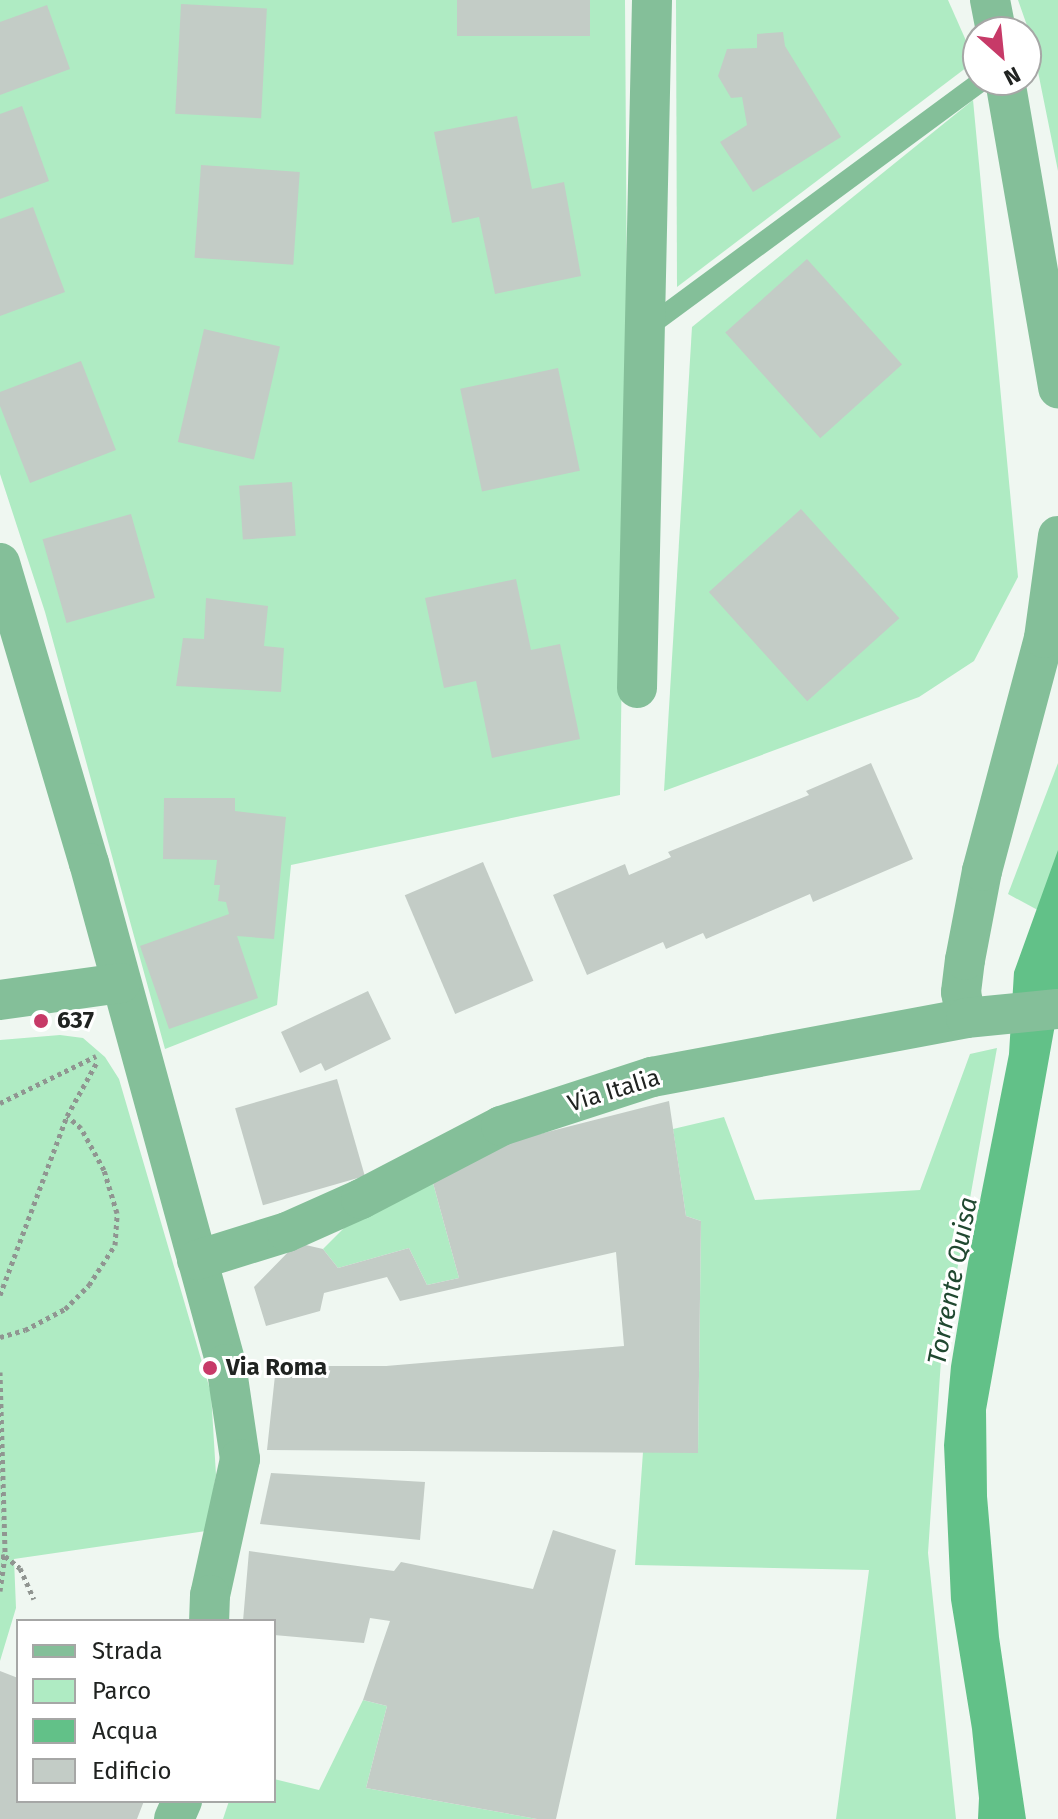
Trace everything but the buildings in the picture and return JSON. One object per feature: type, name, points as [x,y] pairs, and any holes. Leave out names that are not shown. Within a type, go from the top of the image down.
[{"type":"street","points":[[637,688],[648,327],[652,0]]},
{"type":"street","points":[[1008,96],[1058,388]]},
{"type":"street","points":[[966,1018],[961,992],[967,945],[982,871],[1044,638],[1058,536]]},
{"type":"street","points":[[0,563],[89,863],[226,1364],[240,1459],[210,1595],[209,1619]]},
{"type":"street","points":[[0,1000],[121,983]]},
{"type":"street","name":"Via Italia","points":[[197,1260],[287,1232],[361,1199],[501,1126],[652,1077],[966,1018],[1058,1009]]},
{"type":"lane","points":[[648,327],[962,95]]},
{"type":"path","points":[[0,1103],[101,1053],[67,1116],[0,1295]]},
{"type":"path","points":[[0,1337],[25,1330],[65,1309],[89,1285],[115,1245],[117,1213],[104,1170],[81,1128],[67,1116]]},
{"type":"path","points":[[0,1372],[0,1591]]},
{"type":"path","points":[[2,1557],[20,1568],[34,1599]]},
{"type":"green space","points":[[0,0],[625,0],[627,309],[620,795],[291,865],[277,1005],[165,1049],[45,612],[0,474]]},
{"type":"green space","points":[[676,0],[948,0],[962,32],[962,71],[677,287]]},
{"type":"green space","points":[[1018,0],[1058,0],[1058,171],[1042,92],[1042,16],[1024,16]]},
{"type":"green space","points":[[973,100],[1018,577],[974,661],[919,697],[664,791],[692,327]]},
{"type":"green space","points":[[1058,763],[1058,921],[1008,894]]},
{"type":"green space","points":[[60,1035],[83,1038],[105,1057],[119,1079],[211,1393],[216,1475],[206,1531],[14,1559],[16,1608],[0,1661],[0,1040]]},
{"type":"green space","points":[[997,1048],[941,1360],[928,1553],[956,1819],[836,1819],[869,1570],[635,1565],[643,1452],[698,1452],[701,1221],[686,1216],[673,1129],[724,1117],[755,1200],[920,1190],[970,1054]]},
{"type":"green space","points":[[433,1183],[459,1278],[427,1285],[409,1248],[338,1268],[323,1249],[358,1214]]},
{"type":"green space","points":[[363,1700],[387,1706],[366,1788],[537,1819],[223,1819],[228,1803],[276,1803],[276,1779],[319,1790]]},
{"type":"water","points":[[1058,850],[1058,1008],[986,1410],[987,1496],[999,1637],[1026,1819],[978,1819],[972,1729],[951,1600],[944,1445],[951,1366],[970,1251],[1009,1054],[1014,972]]},
{"type":"place","name":"637","points":[[41,1021]]},
{"type":"place","name":"Via Roma","points":[[210,1368]]},
{"type":"water label","name":"Torrente Quisa","points":[[953,1281]]}]
